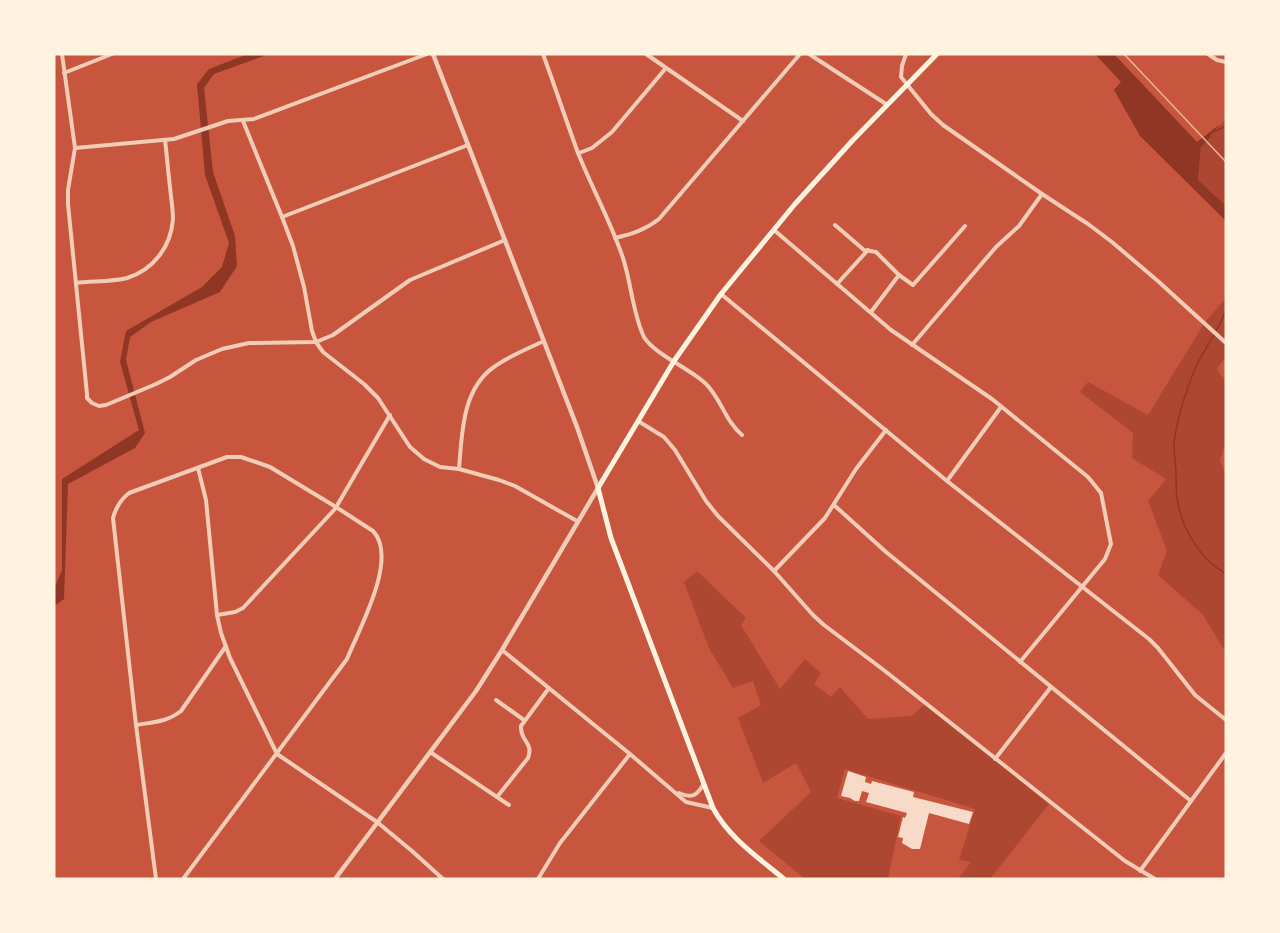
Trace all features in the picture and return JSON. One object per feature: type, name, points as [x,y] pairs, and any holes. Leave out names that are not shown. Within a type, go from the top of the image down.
[{"type":"main road","points":[[784,879],[725,828],[713,808],[611,538],[598,488],[674,361],[721,294],[853,140],[937,54]]},
{"type":"street","points":[[62,54],[75,148],[68,204],[87,398],[99,406],[170,377],[196,360],[222,349],[249,343],[316,342],[333,334],[410,280],[505,240]]},
{"type":"street","points":[[64,73],[112,54]]},
{"type":"street","points":[[75,148],[165,140],[228,122],[254,119],[427,54]]},
{"type":"street","points":[[335,879],[476,691],[598,488],[433,54]]},
{"type":"street","points":[[543,54],[579,153],[623,259],[639,324],[645,338],[652,348],[706,384],[714,393],[735,429],[742,435]]},
{"type":"street","points":[[646,54],[743,121]]},
{"type":"street","points":[[615,238],[637,233],[659,219],[800,54]]},
{"type":"street","points":[[808,54],[886,104]]},
{"type":"street","points":[[906,54],[900,71],[901,76],[931,114],[943,125],[1112,242],[1226,344]]},
{"type":"street","points":[[1208,54],[1217,60],[1226,62]]},
{"type":"street","points":[[579,153],[592,148],[612,132],[666,68]]},
{"type":"street","points":[[243,121],[282,217],[299,267],[312,330],[323,352],[378,398],[419,456],[440,467],[459,469],[515,486],[578,521]]},
{"type":"street","points":[[75,283],[129,277],[147,268],[165,248],[173,216],[165,140]]},
{"type":"street","points":[[282,217],[468,145]]},
{"type":"street","points":[[912,345],[996,247],[1019,226],[1042,194]]},
{"type":"street","points":[[836,225],[864,250],[876,252],[899,275],[913,285],[965,226]]},
{"type":"street","points":[[774,230],[912,345],[1001,407],[1088,477],[1101,493],[1110,549],[1105,559],[1020,662]]},
{"type":"street","points":[[837,284],[868,250]]},
{"type":"street","points":[[871,312],[899,275]]},
{"type":"street","points":[[721,294],[947,481],[1149,639],[1195,695],[1226,720]]},
{"type":"street","points":[[459,469],[465,414],[476,386],[493,367],[544,342]]},
{"type":"street","points":[[947,481],[1001,407]]},
{"type":"street","points":[[217,615],[243,608],[336,507],[390,415]]},
{"type":"street","points":[[638,421],[664,436],[718,516],[824,625],[1125,861],[1155,879]]},
{"type":"street","points":[[774,572],[825,518],[856,469],[886,430]]},
{"type":"street","points":[[156,879],[113,524],[115,511],[119,502],[136,490],[228,457],[241,457],[270,467],[373,531],[378,536],[383,559],[380,576],[347,658],[183,879]]},
{"type":"street","points":[[198,468],[206,500],[217,615],[221,633],[277,754],[377,822],[443,879]]},
{"type":"street","points":[[834,505],[886,552],[1191,801]]},
{"type":"street","points":[[136,725],[160,722],[182,711],[226,646]]},
{"type":"street","points":[[502,650],[686,802],[713,808]]},
{"type":"street","points":[[995,759],[1051,687]]},
{"type":"street","points":[[497,797],[528,758],[529,746],[520,733],[521,726],[549,688]]},
{"type":"street","points":[[496,700],[524,720]]},
{"type":"street","points":[[430,752],[509,805]]},
{"type":"street","points":[[1140,871],[1226,753]]},
{"type":"street","points":[[538,879],[560,843],[630,754]]},
{"type":"street","points":[[675,792],[686,796],[693,795],[699,792],[703,785]]},
{"type":"shaded area","points":[[248,54],[269,54],[214,74],[204,88],[213,172],[235,236],[237,266],[220,292],[151,322],[130,337],[126,360],[145,433],[135,448],[68,484],[64,599],[54,606],[54,589],[62,570],[62,479],[139,430],[120,362],[126,331],[202,287],[222,267],[229,243],[205,175],[197,84],[209,69]]},
{"type":"shaded area","points":[[1095,54],[1114,54],[1197,142],[1220,124],[1201,147],[1198,180],[1226,206],[1226,221],[1140,136],[1114,90],[1121,82]]},
{"type":"shaded area","points":[[1226,119],[1226,206],[1198,181],[1201,146]]},
{"type":"shaded area","points":[[1226,298],[1226,356],[1217,369],[1226,383],[1226,440],[1220,461],[1226,474],[1226,653],[1203,615],[1158,575],[1167,551],[1148,501],[1166,479],[1132,458],[1133,433],[1080,392],[1088,382],[1148,415],[1205,322]]},
{"type":"shaded area","points":[[697,571],[746,618],[741,625],[780,689],[805,659],[821,673],[814,684],[831,697],[840,687],[868,719],[912,716],[925,704],[1049,804],[990,879],[958,879],[971,862],[959,860],[975,809],[845,769],[837,798],[901,816],[888,879],[805,879],[759,841],[811,792],[796,763],[763,783],[738,718],[761,705],[753,681],[733,688],[709,648],[684,582]]},
{"type":"building","points":[[848,771],[866,777],[865,782],[871,784],[872,781],[914,792],[913,797],[973,812],[969,824],[929,813],[920,849],[912,849],[902,843],[903,838],[898,837],[903,817],[905,818],[907,813],[866,802],[869,793],[862,791],[859,801],[841,796]]},
{"type":"waterway","points":[[1213,132],[1226,126]]},
{"type":"waterway","points":[[1201,146],[1210,136]]},
{"type":"waterway","points":[[1226,310],[1194,371],[1182,406],[1174,443],[1177,498],[1187,531],[1208,560],[1226,574]]},
{"type":"railway","points":[[1124,54],[1226,162]]}]
